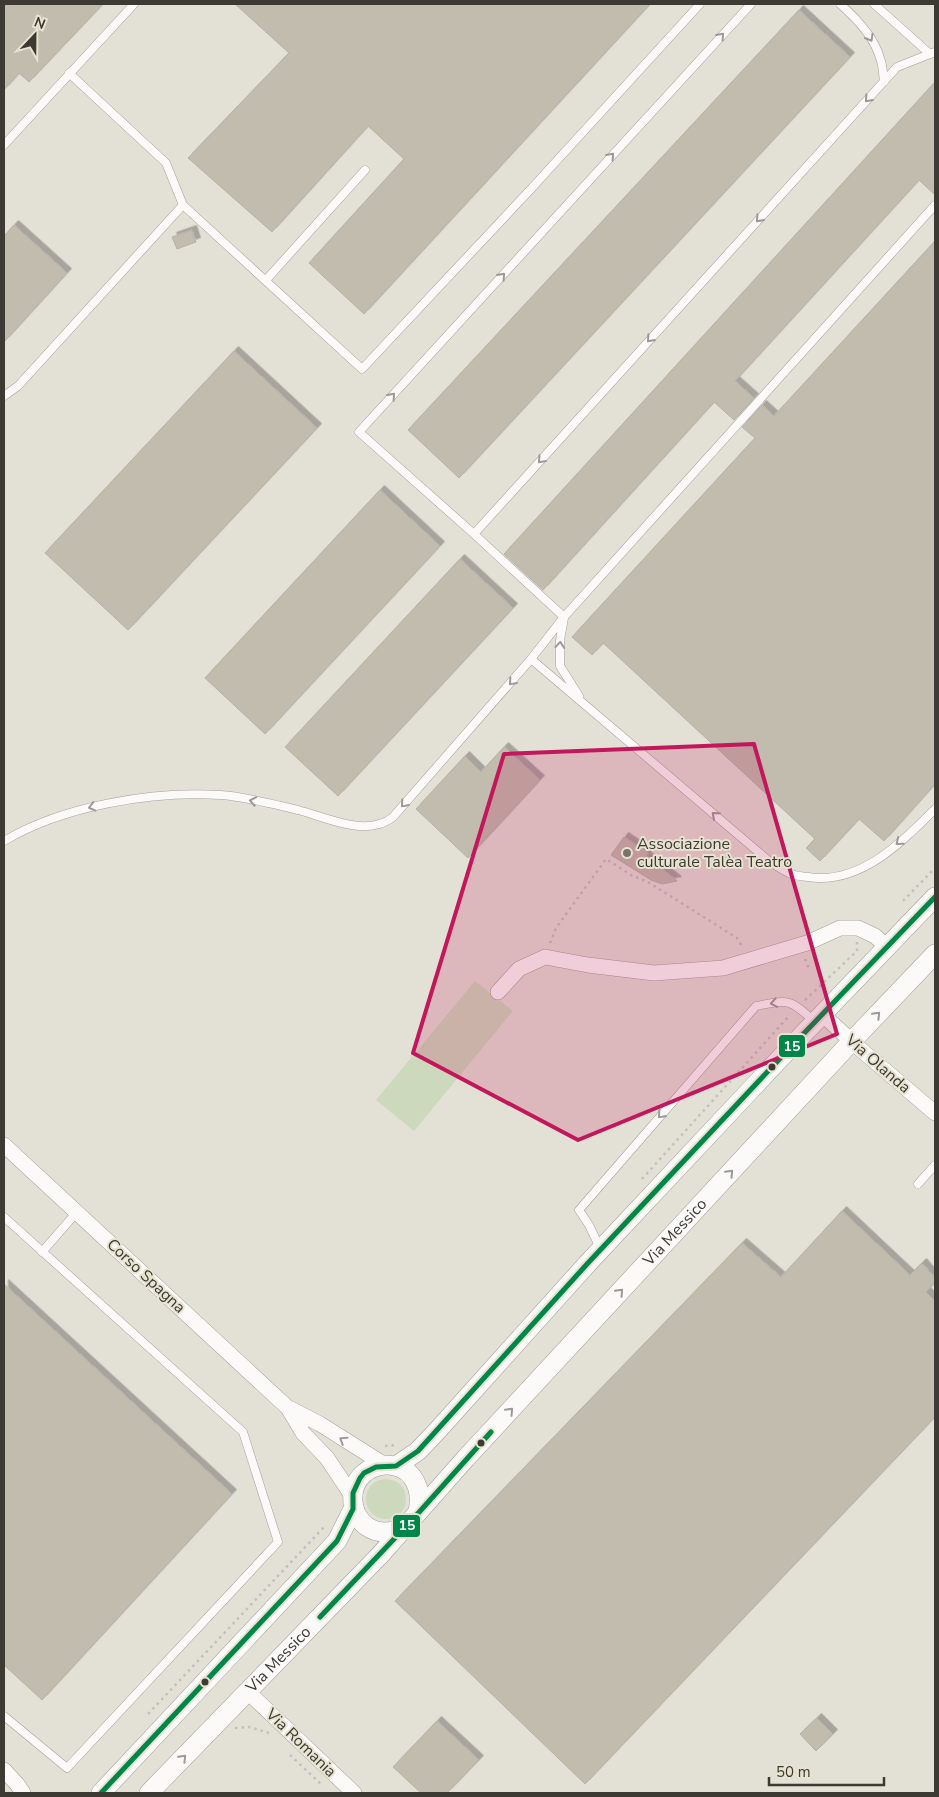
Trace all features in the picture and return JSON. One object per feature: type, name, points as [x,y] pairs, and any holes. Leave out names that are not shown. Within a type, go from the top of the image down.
[{"type":"street","points":[[101,1791],[337,1541],[353,1502],[354,1487],[363,1475],[375,1467],[390,1465],[418,1451],[601,1250],[935,897]]},
{"type":"street","points":[[498,992],[519,969],[545,957],[588,965],[654,973],[723,968],[807,943],[840,928],[858,928],[875,936],[887,947]]},
{"type":"street","name":"Via Messico","points":[[149,1793],[248,1692],[412,1518],[935,954]]},
{"type":"street","name":"Via Olanda","points":[[819,1018],[852,1042],[935,1113]]},
{"type":"street","name":"Corso Spagna","points":[[4,1145],[288,1407],[390,1465]]},
{"type":"street","name":"Corso Spagna","points":[[288,1407],[304,1433],[326,1458],[353,1502]]},
{"type":"street","points":[[353,1502],[358,1517],[366,1526],[376,1530],[387,1532],[398,1530],[412,1518],[420,1498],[417,1484],[409,1473],[390,1465]]},
{"type":"street","name":"Via Romania","points":[[248,1692],[354,1793]]},
{"type":"street","points":[[4,1770],[20,1789],[36,1793]]},
{"type":"lane","points":[[4,145],[134,4]]},
{"type":"lane","points":[[69,73],[166,163],[182,205],[362,369],[530,190],[700,4]]},
{"type":"lane","points":[[564,616],[359,432],[751,4]]},
{"type":"lane","points":[[840,4],[856,18],[868,34],[880,58],[884,82]]},
{"type":"lane","points":[[474,534],[897,67],[933,53],[874,4]]},
{"type":"lane","points":[[266,280],[365,170]]},
{"type":"lane","points":[[4,396],[18,386],[182,205]]},
{"type":"lane","points":[[4,842],[52,819],[88,808],[123,800],[183,796],[221,795],[299,811],[340,823],[369,826],[380,824],[393,817],[532,659],[564,616],[935,205]]},
{"type":"lane","points":[[564,616],[560,640],[560,666],[583,702]]},
{"type":"lane","points":[[532,659],[769,861],[790,874],[822,879],[852,873],[878,859],[935,809]]},
{"type":"lane","points":[[601,1250],[589,1225],[579,1210],[756,1006],[784,1001],[798,1006],[819,1018]]},
{"type":"lane","points":[[918,1184],[935,1165]]},
{"type":"lane","points":[[42,1252],[77,1212]]},
{"type":"lane","points":[[4,1216],[243,1432],[278,1542],[67,1768],[4,1716]]},
{"type":"path","points":[[545,957],[556,928],[606,859],[631,875],[648,882],[737,938],[743,946],[749,961]]},
{"type":"path","points":[[903,901],[935,868]]},
{"type":"path","points":[[639,1182],[798,1006],[857,951],[856,939]]},
{"type":"path","points":[[804,956],[809,969]]},
{"type":"path","points":[[378,1443],[385,1446],[401,1444]]},
{"type":"path","points":[[148,1714],[329,1522]]},
{"type":"path","points":[[228,1729],[248,1727],[269,1733]]},
{"type":"path","points":[[289,1754],[323,1787]]},
{"type":"highlighted area","points":[[754,744],[837,1034],[578,1140],[413,1053],[504,754]]},
{"type":"green space","points":[[475,981],[513,1011],[414,1131],[376,1100]]},
{"type":"green space","points":[[390,1479],[397,1482],[403,1488],[406,1499],[405,1507],[397,1516],[390,1519],[382,1519],[375,1516],[367,1507],[366,1495],[369,1488],[378,1480]]},
{"type":"building","points":[[4,4],[103,4],[29,82],[19,73],[4,90]]},
{"type":"building","points":[[235,4],[650,4],[364,314],[309,263],[404,159],[368,126],[272,232],[188,158],[289,53]]},
{"type":"building","points":[[799,10],[850,57],[459,478],[408,430]]},
{"type":"building","points":[[935,82],[935,195],[919,180],[735,381],[754,398],[734,420],[714,402],[543,590],[504,554]]},
{"type":"building","points":[[14,225],[67,273],[4,342],[4,236]]},
{"type":"building","points":[[192,230],[196,242],[177,249],[172,237]]},
{"type":"building","points":[[935,241],[935,784],[884,841],[859,819],[820,861],[806,848],[815,839],[603,643],[592,655],[572,637],[755,438],[742,427],[762,405],[774,416]]},
{"type":"building","points":[[234,351],[317,428],[128,630],[45,553]]},
{"type":"building","points":[[380,490],[440,546],[265,734],[205,678]]},
{"type":"building","points":[[460,559],[513,608],[338,796],[285,747]]},
{"type":"building","points":[[504,747],[540,780],[468,858],[416,809],[465,756],[481,772]]},
{"type":"building","points":[[624,837],[648,853],[646,856],[677,881],[662,884],[651,880],[611,855]]},
{"type":"building","points":[[842,1211],[910,1275],[922,1263],[935,1278],[935,1282],[926,1292],[935,1301],[935,1417],[585,1784],[395,1601],[742,1243],[781,1277]]},
{"type":"building","points":[[4,1284],[232,1494],[42,1700],[4,1665]]},
{"type":"building","points":[[817,1718],[833,1734],[816,1751],[800,1734]]},
{"type":"building","points":[[437,1721],[479,1760],[447,1793],[421,1793],[393,1767]]},
{"type":"transit line","name":"15","points":[[101,1793],[337,1541],[353,1509],[353,1493],[364,1473],[376,1467],[396,1466],[418,1451],[588,1263],[935,897]]},
{"type":"transit line","name":"15","points":[[320,1617],[413,1519],[491,1432]]},
{"type":"place","name":"Associazione culturale Talèa Teatro","points":[[627,853]]}]
